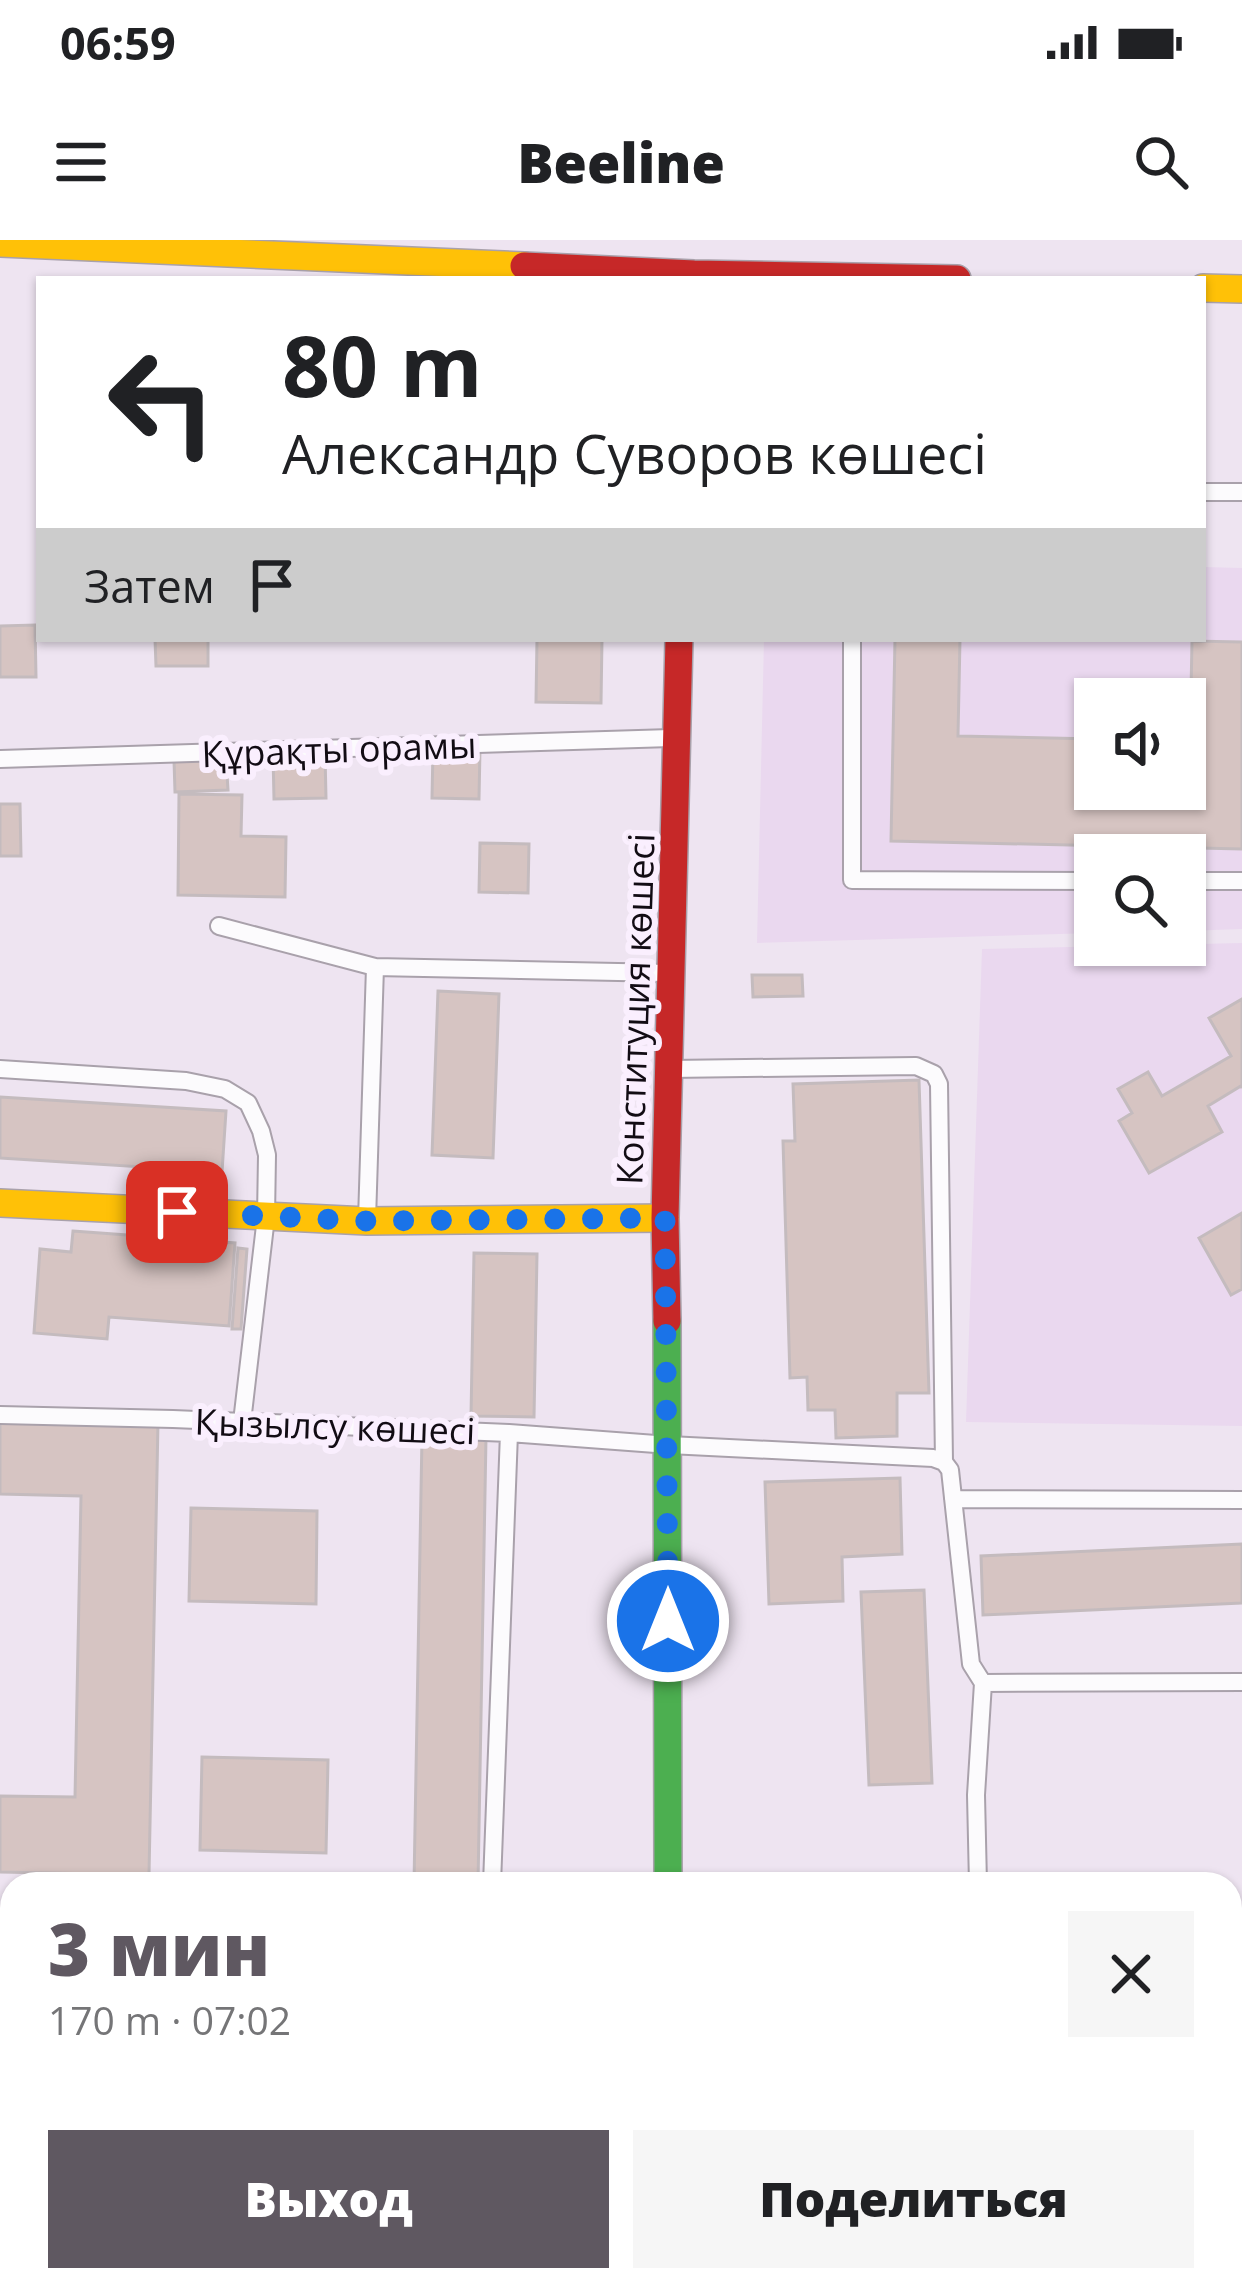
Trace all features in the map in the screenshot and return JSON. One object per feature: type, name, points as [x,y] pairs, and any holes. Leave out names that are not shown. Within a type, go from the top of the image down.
[{"type":"main road","points":[[0,243],[295,248],[694,276],[694,240]]},
{"type":"main road","points":[[1206,288],[1242,290]]},
{"type":"main road","name":"Конституция көшесі","points":[[668,1872],[665,1218],[679,642]]},
{"type":"main road","points":[[0,1203],[367,1221],[665,1218]]},
{"type":"lane","points":[[1206,492],[1242,492]]},
{"type":"lane","points":[[852,642],[851,880],[1074,881]]},
{"type":"lane","name":"Құрақты орамы","points":[[0,759],[678,738]]},
{"type":"lane","points":[[1206,881],[1242,881]]},
{"type":"lane","points":[[219,926],[375,968],[672,973]]},
{"type":"lane","points":[[367,1221],[375,968]]},
{"type":"lane","points":[[669,1069],[916,1066],[934,1074],[939,1084],[944,1462],[950,1470],[971,1664],[983,1683],[976,1795],[978,1872]]},
{"type":"lane","points":[[0,1069],[186,1081],[225,1089],[248,1103],[267,1155],[266,1217],[242,1422]]},
{"type":"lane","name":"Қызылсу көшесі","points":[[0,1415],[509,1433],[933,1457],[944,1462]]},
{"type":"lane","points":[[492,1872],[509,1433]]},
{"type":"lane","points":[[953,1499],[1242,1500]]},
{"type":"lane","points":[[983,1683],[1242,1682]]},
{"type":"shaded area","points":[[1206,567],[1242,568],[1242,929],[1206,930],[1206,834],[1074,834],[1074,934],[757,943],[764,642],[1206,642]]},
{"type":"shaded area","points":[[1242,943],[1242,1426],[966,1422],[982,949],[1074,947],[1074,966],[1206,966],[1206,944]]},
{"type":"building","points":[[35,625],[36,677],[0,677],[0,626]]},
{"type":"building","points":[[155,642],[208,642],[208,666],[156,666]]},
{"type":"building","points":[[537,642],[602,642],[601,703],[536,702]]},
{"type":"building","points":[[895,642],[960,642],[958,736],[1074,739],[1074,810],[1206,810],[1206,678],[1191,678],[1192,642],[1242,642],[1242,849],[1206,848],[1206,834],[1074,834],[1074,845],[891,841]]},
{"type":"building","points":[[433,749],[480,749],[479,799],[432,798]]},
{"type":"building","points":[[325,754],[326,798],[274,799],[273,755]]},
{"type":"building","points":[[226,758],[228,790],[175,792],[174,760]]},
{"type":"building","points":[[179,794],[242,795],[241,836],[286,837],[285,897],[178,895]]},
{"type":"building","points":[[0,804],[20,804],[21,856],[0,856]]},
{"type":"building","points":[[480,843],[529,844],[528,893],[479,892]]},
{"type":"building","points":[[752,975],[802,975],[803,996],[753,997]]},
{"type":"building","points":[[438,991],[499,994],[493,1158],[432,1155]]},
{"type":"building","points":[[1242,999],[1242,1088],[1208,1106],[1222,1132],[1149,1173],[1119,1121],[1132,1113],[1118,1089],[1148,1072],[1162,1096],[1231,1056],[1209,1018]]},
{"type":"building","points":[[919,1080],[929,1393],[897,1393],[897,1436],[836,1438],[835,1410],[808,1410],[807,1377],[790,1378],[783,1141],[795,1141],[793,1084]]},
{"type":"building","points":[[0,1097],[226,1111],[222,1172],[0,1158]]},
{"type":"building","points":[[1242,1213],[1242,1289],[1231,1295],[1199,1238]]},
{"type":"building","points":[[73,1231],[235,1243],[229,1326],[109,1317],[107,1339],[34,1333],[40,1249],[71,1252]]},
{"type":"building","points":[[238,1248],[247,1249],[241,1329],[232,1329]]},
{"type":"building","points":[[474,1253],[537,1254],[534,1417],[471,1416]]},
{"type":"building","points":[[0,1419],[158,1422],[149,1872],[0,1872],[0,1796],[75,1797],[81,1496],[0,1494]]},
{"type":"building","points":[[422,1436],[486,1437],[478,1872],[414,1872]]},
{"type":"building","points":[[900,1478],[902,1554],[842,1557],[843,1601],[769,1604],[765,1482]]},
{"type":"building","points":[[191,1508],[317,1511],[316,1604],[189,1601]]},
{"type":"building","points":[[1242,1544],[1242,1603],[983,1615],[981,1556]]},
{"type":"building","points":[[924,1590],[932,1783],[869,1785],[861,1592]]},
{"type":"building","points":[[202,1757],[328,1760],[326,1853],[200,1850]]},
{"type":"traffic: fast","points":[[667,1321],[668,1872]]},
{"type":"traffic: slow","points":[[0,243],[524,266]]},
{"type":"traffic: slow","points":[[1206,288],[1242,289]]},
{"type":"traffic: slow","points":[[0,1203],[367,1221],[665,1218]]},
{"type":"traffic: jam","points":[[524,266],[799,276]]},
{"type":"traffic: jam","points":[[667,1321],[665,1218],[679,642]]},
{"type":"route","points":[[177,1212],[367,1221],[665,1218],[668,1621]]}]
